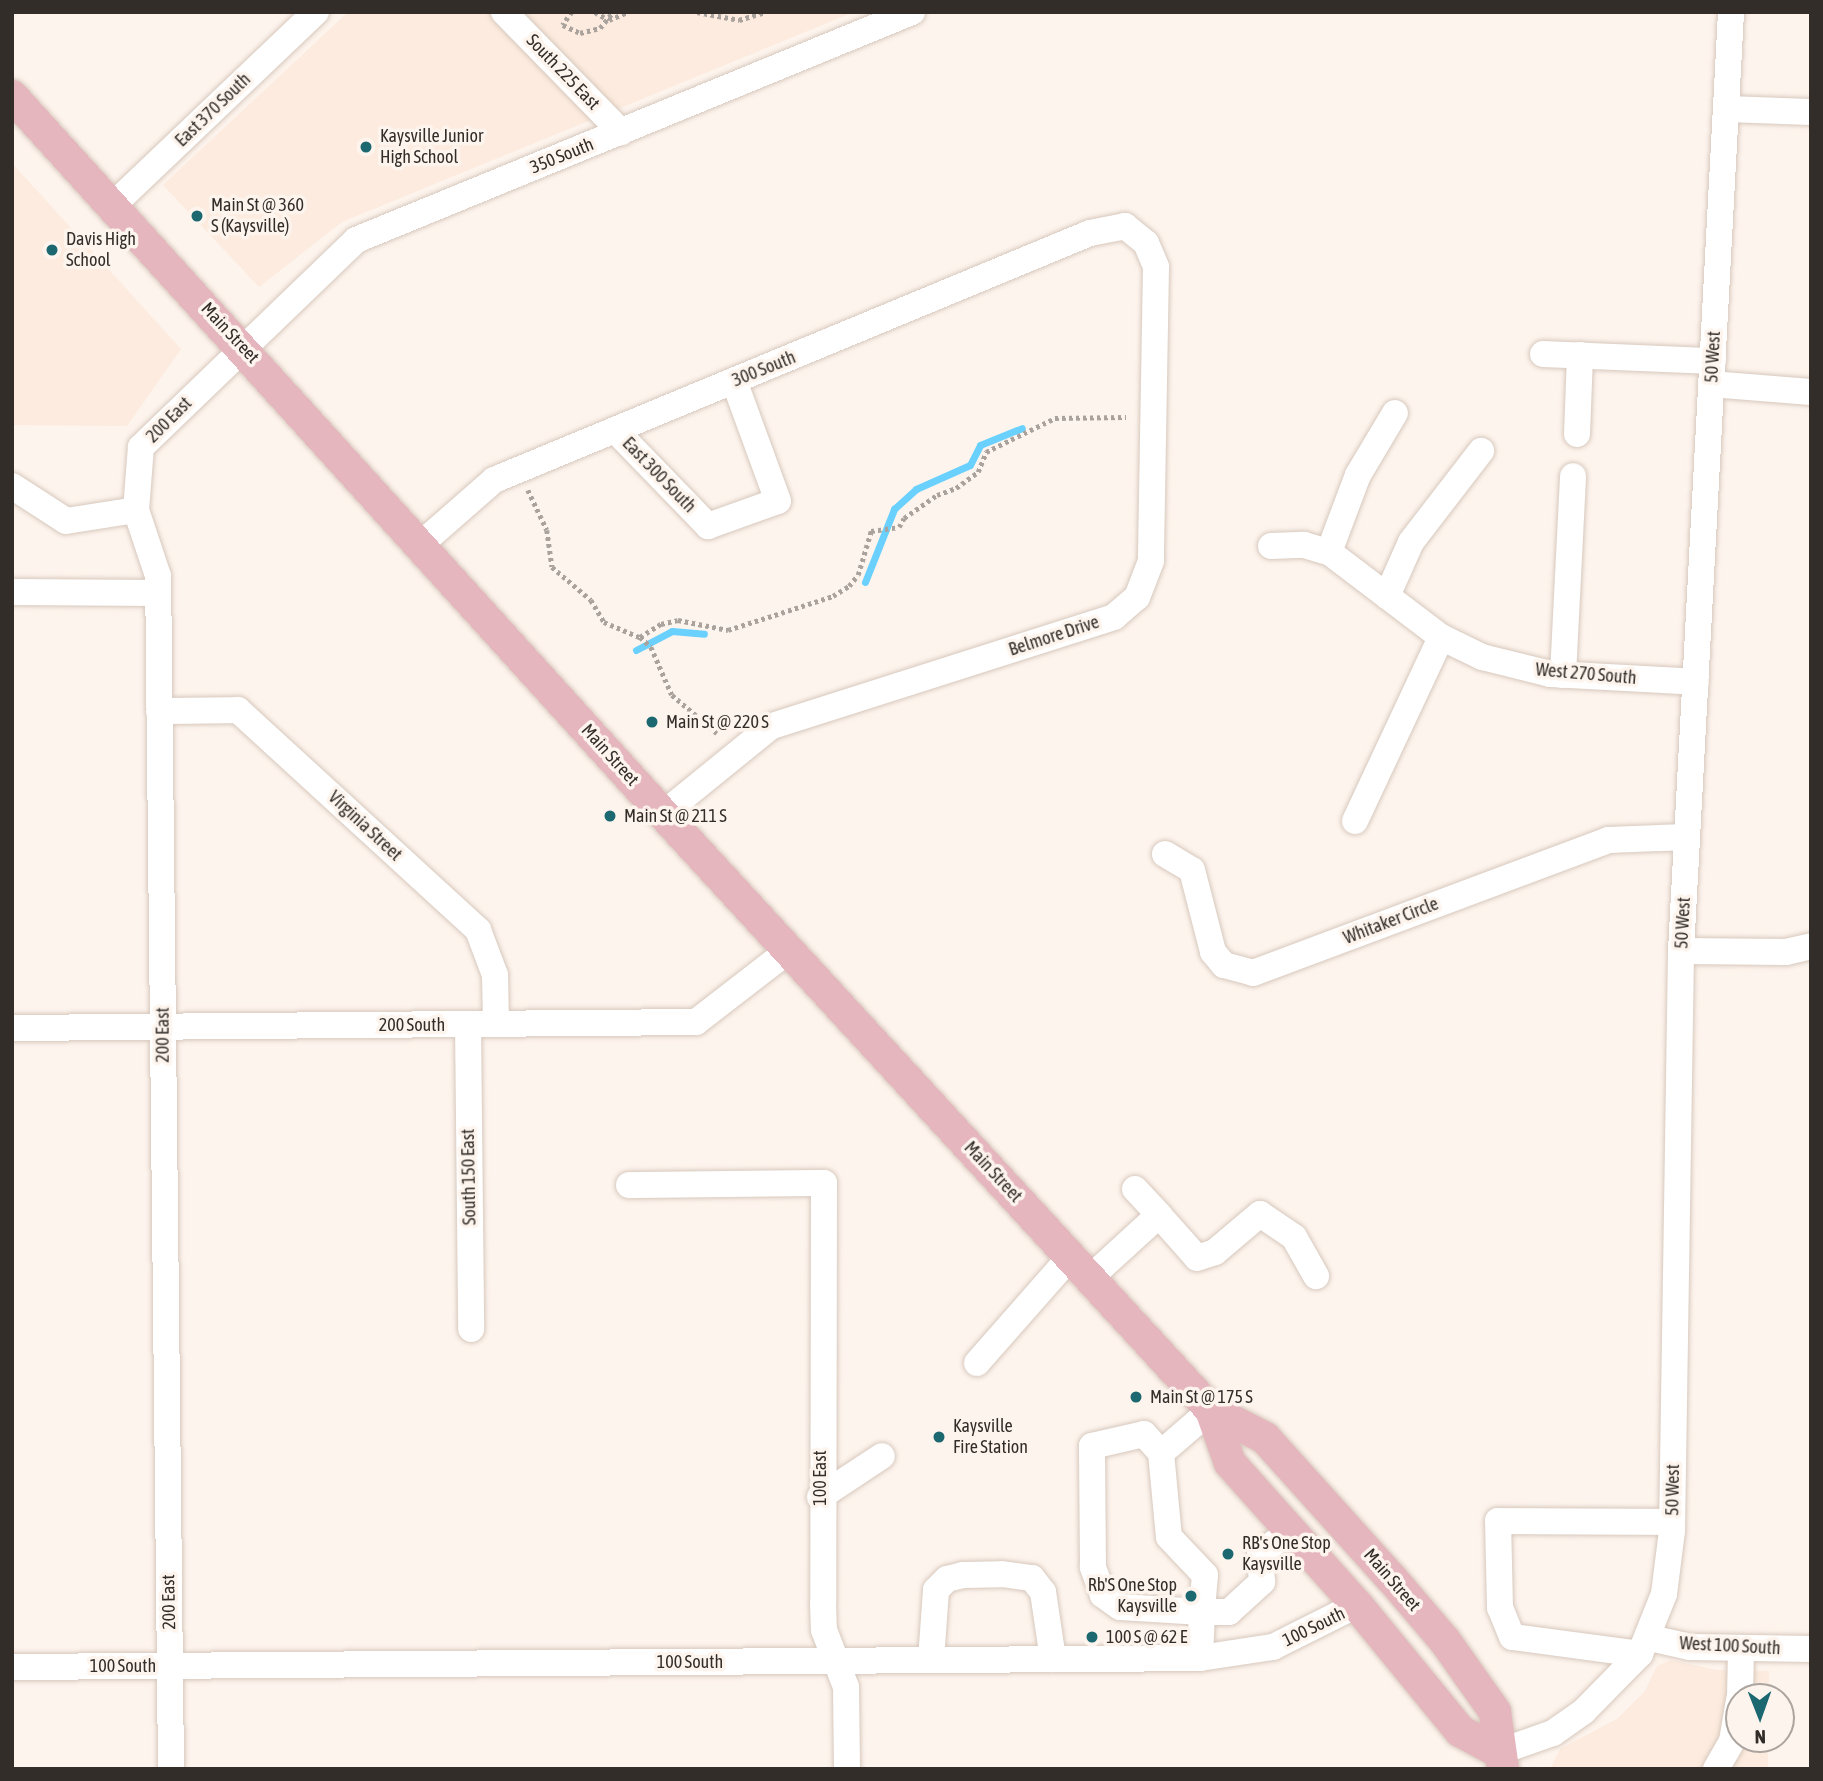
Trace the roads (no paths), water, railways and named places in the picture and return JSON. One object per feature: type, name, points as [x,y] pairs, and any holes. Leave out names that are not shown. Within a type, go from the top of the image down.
[{"type":"main road","name":"Main Street","points":[[12,96],[111,207],[244,348],[788,951],[1211,1410],[1265,1438],[1445,1641],[1495,1712],[1501,1760]]},
{"type":"main road","name":"Main Street","points":[[1211,1410],[1230,1463],[1357,1605],[1460,1731],[1501,1760]]},
{"type":"street","name":"East 370 South","points":[[111,207],[316,12]]},
{"type":"street","name":"South 225 East","points":[[504,12],[621,132]]},
{"type":"street","name":"350 South","points":[[244,348],[356,240],[912,12]]},
{"type":"street","name":"50 West","points":[[1501,1760],[1569,1723],[1645,1646],[1664,1594],[1672,1522],[1681,951],[1731,12]]},
{"type":"street","points":[[1726,109],[1811,112]]},
{"type":"street","name":"300 South","points":[[421,544],[494,480],[1090,233],[1125,226]]},
{"type":"street","name":"Belmore Drive","points":[[663,814],[770,727],[1114,617],[1138,597],[1151,561],[1156,267],[1146,243],[1125,226]]},
{"type":"street","name":"200 East","points":[[171,1769],[158,576],[136,510],[141,447],[244,348]]},
{"type":"street","points":[[1543,354],[1580,355],[1712,373],[1811,392]]},
{"type":"street","points":[[1577,435],[1580,355]]},
{"type":"street","name":"East 300 South","points":[[615,430],[708,526],[778,501],[734,381]]},
{"type":"street","points":[[1329,552],[1358,475],[1395,413]]},
{"type":"street","points":[[1387,596],[1411,542],[1481,451]]},
{"type":"street","points":[[1563,675],[1573,476]]},
{"type":"street","points":[[12,485],[66,521],[136,510]]},
{"type":"street","name":"West 270 South","points":[[1271,545],[1304,545],[1329,552],[1441,638],[1482,657],[1563,675],[1696,682]]},
{"type":"street","points":[[12,592],[158,593]]},
{"type":"street","points":[[1355,821],[1424,668],[1441,638]]},
{"type":"street","name":"Virginia Street","points":[[159,711],[238,710],[478,930],[495,975],[496,1024]]},
{"type":"street","name":"Whitaker Circle","points":[[1165,854],[1192,870],[1213,952],[1224,965],[1253,973],[1608,840],[1687,837]]},
{"type":"street","points":[[1681,951],[1786,952],[1811,946]]},
{"type":"street","name":"200 South","points":[[12,1028],[696,1022],[788,951]]},
{"type":"street","name":"South 150 East","points":[[468,1024],[471,1329]]},
{"type":"street","name":"100 East","points":[[629,1185],[824,1184],[820,1497],[824,1630],[846,1687],[847,1769]]},
{"type":"street","points":[[1135,1189],[1198,1258],[1214,1252],[1260,1214],[1294,1237],[1316,1276]]},
{"type":"street","points":[[977,1363],[1081,1266],[1159,1215]]},
{"type":"street","points":[[1161,1453],[1211,1410]]},
{"type":"street","points":[[1200,1658],[1202,1612],[1205,1575],[1169,1537],[1161,1453],[1144,1434],[1092,1446],[1093,1567],[1102,1595],[1120,1607],[1202,1612],[1228,1612],[1262,1582],[1260,1553],[1291,1531]]},
{"type":"street","points":[[820,1497],[882,1456]]},
{"type":"street","name":"West 100 South","points":[[1672,1522],[1498,1521],[1500,1608],[1513,1637],[1645,1646],[1811,1649]]},
{"type":"street","points":[[931,1660],[936,1590],[947,1579],[963,1574],[1002,1574],[1032,1578],[1043,1592],[1053,1659]]},
{"type":"street","name":"100 South","points":[[12,1667],[1200,1658],[1273,1647],[1357,1605]]},
{"type":"street","points":[[1740,1683],[1741,1649]]},
{"type":"street","points":[[1716,1769],[1725,1753]]},
{"type":"waterway","points":[[865,582],[894,509],[916,489],[970,465],[980,445],[1022,428]]},
{"type":"waterway","points":[[636,650],[672,631],[704,634]]},
{"type":"place","name":"Kaysville Junior High School","points":[[366,147]]},
{"type":"place","name":"Main St @ 360 S (Kaysville)","points":[[197,216]]},
{"type":"place","name":"Davis High School","points":[[52,250]]},
{"type":"place","name":"Main St @ 220 S","points":[[652,722]]},
{"type":"place","name":"Main St @ 211 S","points":[[610,816]]},
{"type":"place","name":"Main St @ 175 S","points":[[1136,1397]]},
{"type":"place","name":"Kaysville Fire Station","points":[[939,1437]]},
{"type":"place","name":"RB's One Stop Kaysville","points":[[1228,1554]]},
{"type":"place","name":"Rb'S One Stop Kaysville","points":[[1191,1596]]},
{"type":"place","name":"100 S @ 62 E","points":[[1092,1637]]}]
